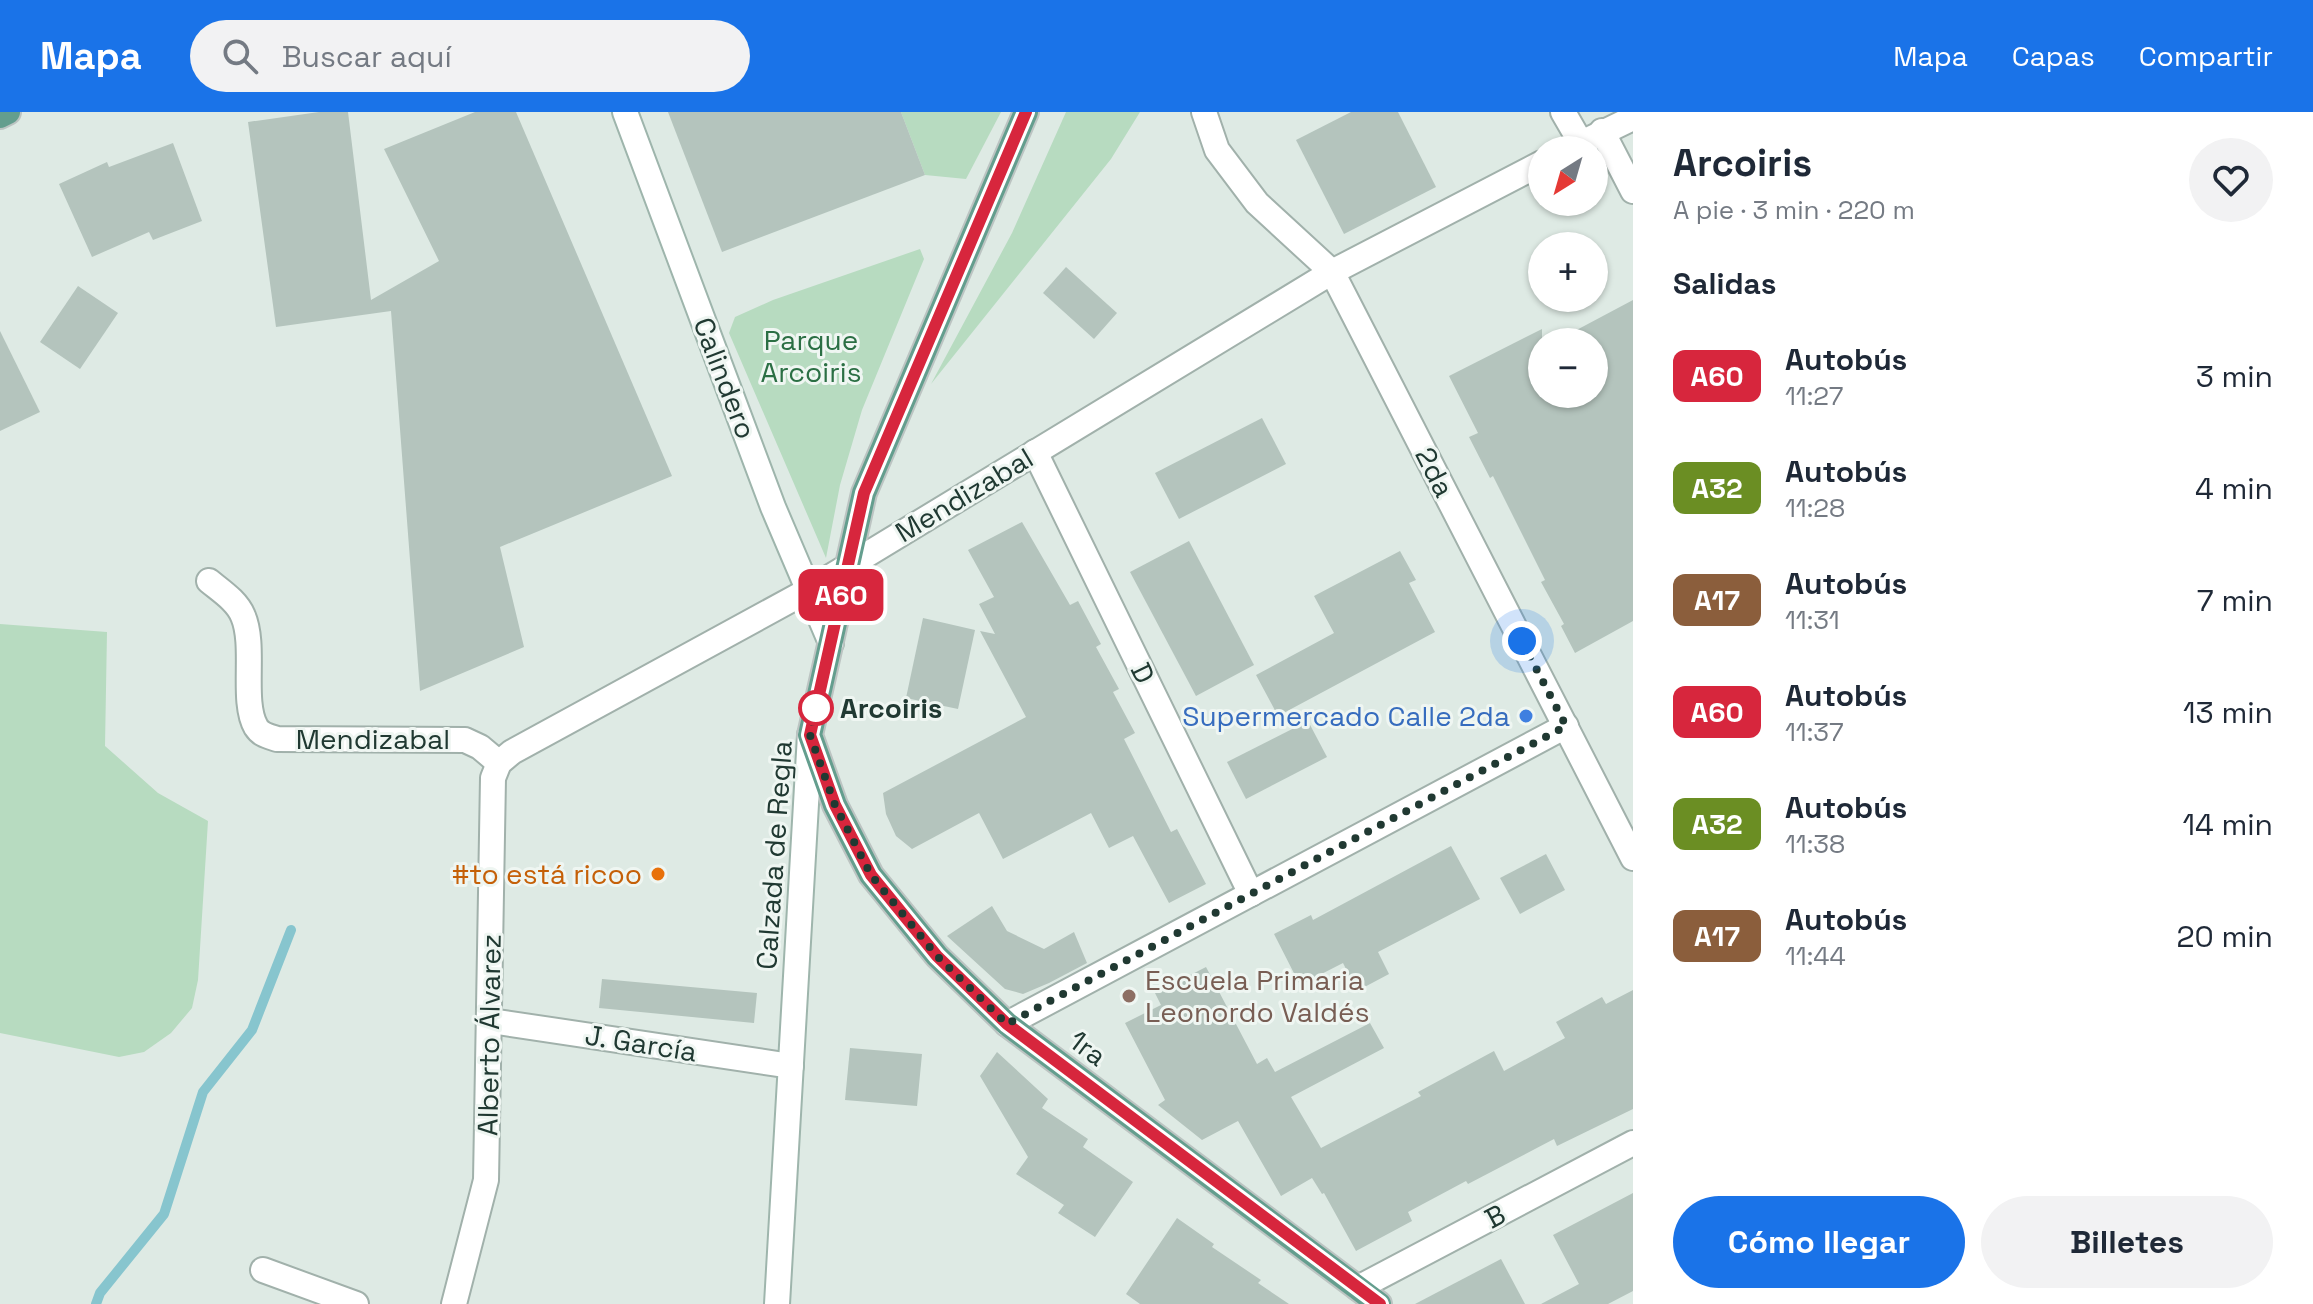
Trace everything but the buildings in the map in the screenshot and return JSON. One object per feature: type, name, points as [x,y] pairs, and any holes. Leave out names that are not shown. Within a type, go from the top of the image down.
[{"type":"main road","points":[[0,116],[8,112]]},
{"type":"main road","name":"Calzada de Regla","points":[[810,735],[864,493],[1026,112]]},
{"type":"main road","name":"1ra","points":[[810,735],[835,805],[871,875],[937,956],[1007,1024],[1379,1304]]},
{"type":"street","name":"Calindero","points":[[625,112],[768,492],[831,643]]},
{"type":"street","name":"2da","points":[[1204,112],[1217,150],[1257,203],[1332,272],[1633,858]]},
{"type":"street","points":[[1563,112],[1580,136]]},
{"type":"street","points":[[1594,136],[1633,118]]},
{"type":"street","points":[[1608,166],[1633,191]]},
{"type":"street","name":"Mendizabal","points":[[209,581],[242,613],[247,628],[251,705],[255,725],[263,735],[277,739],[465,740],[480,747],[499,763],[512,752],[807,591],[1332,272],[1528,170]]},
{"type":"street","name":"D","points":[[1035,452],[1251,894]]},
{"type":"street","points":[[1007,1024],[1566,726]]},
{"type":"street","name":"Calzada de Regla","points":[[777,1304],[810,735]]},
{"type":"street","name":"Alberto Álvarez","points":[[454,1304],[486,1180],[493,778],[499,763]]},
{"type":"street","name":"J. García","points":[[491,1021],[791,1066]]},
{"type":"street","name":"B","points":[[1358,1288],[1633,1143]]},
{"type":"street","points":[[263,1270],[356,1304]]},
{"type":"green space","points":[[901,112],[1001,112],[966,179],[925,175]]},
{"type":"green space","points":[[1066,112],[1140,112],[1111,159],[931,384],[1012,233]]},
{"type":"green space","name":"Parque Arcoiris","points":[[920,249],[924,259],[862,410],[840,485],[826,558],[729,333],[735,317],[773,300]]},
{"type":"green space","points":[[0,624],[107,632],[105,746],[158,793],[208,821],[198,980],[192,1008],[171,1033],[144,1052],[119,1057],[0,1033]]},
{"type":"waterway","points":[[96,1304],[100,1293],[164,1214],[203,1092],[252,1030],[291,930]]},
{"type":"bus line","name":"A60","points":[[1026,112],[864,493],[810,735],[835,805],[871,875],[937,956],[1007,1024],[1380,1304]]},
{"type":"place","name":"Arcoiris","points":[[816,708]]},
{"type":"place","name":"Supermercado Calle 2da","points":[[1526,716]]},
{"type":"place","name":"#to está ricoo","points":[[658,874]]},
{"type":"place","name":"Escuela Primaria Leonordo Valdés","points":[[1129,996]]},
{"type":"route","points":[[816,708],[810,735],[835,805],[871,875],[937,956],[1007,1024],[1566,726],[1522,641]]}]
